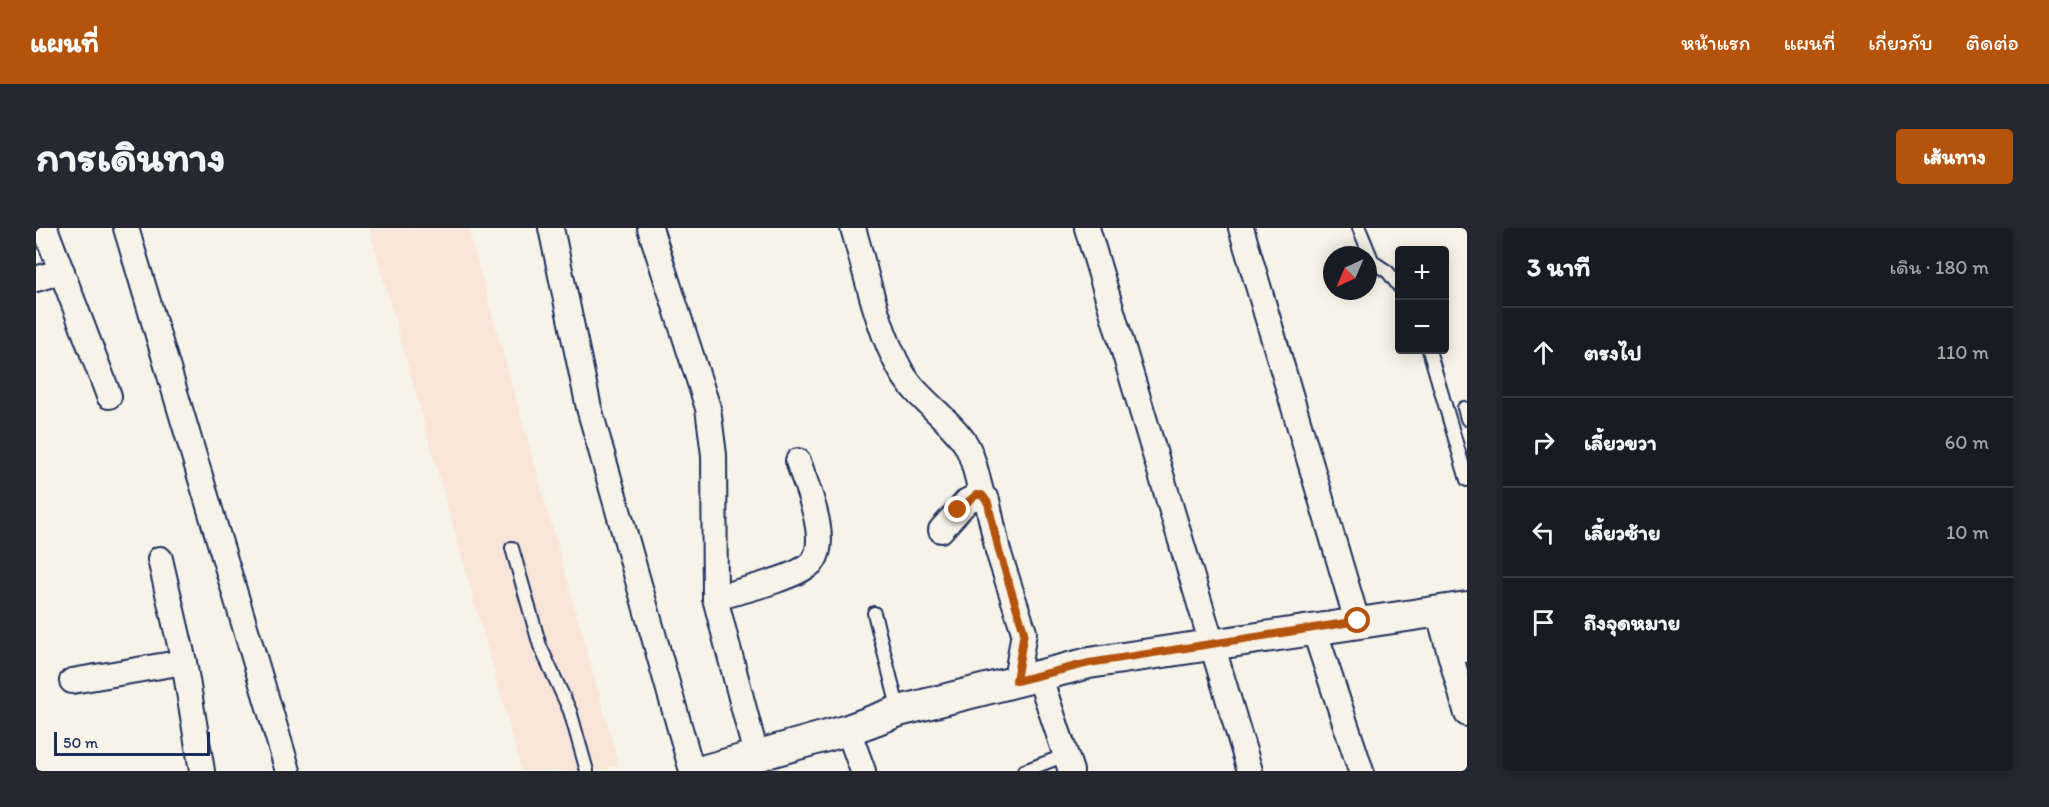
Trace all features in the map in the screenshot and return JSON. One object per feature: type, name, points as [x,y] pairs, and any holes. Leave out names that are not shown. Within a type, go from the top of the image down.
[{"type":"street","points":[[45,228],[110,396]]},
{"type":"street","points":[[126,228],[288,771]]},
{"type":"street","points":[[551,228],[589,408],[692,771]]},
{"type":"street","points":[[650,228],[708,408],[714,454],[715,598],[756,755]]},
{"type":"street","points":[[853,228],[884,333],[902,372],[927,403],[950,423],[967,446],[982,495],[988,503],[999,551],[1024,632],[1028,678],[1068,763]]},
{"type":"street","points":[[1088,228],[1250,771]]},
{"type":"street","points":[[1241,228],[1358,621]]},
{"type":"street","points":[[36,279],[62,271]]},
{"type":"street","points":[[715,598],[766,584],[813,562],[818,547],[817,519],[798,461]]},
{"type":"street","points":[[941,530],[967,501],[982,495]]},
{"type":"street","points":[[160,559],[184,662],[202,771]]},
{"type":"street","points":[[702,771],[848,730],[899,711],[1089,663],[1358,621],[1453,609]]},
{"type":"street","points":[[1453,609],[1467,650]]},
{"type":"street","points":[[1453,609],[1467,714]]},
{"type":"street","points":[[1314,628],[1361,771]]},
{"type":"street","points":[[72,681],[184,662]]},
{"type":"street","points":[[848,730],[863,771]]},
{"type":"lane","points":[[1359,228],[1373,262],[1388,272],[1395,281]]},
{"type":"lane","points":[[1430,354],[1467,480]]},
{"type":"lane","points":[[512,548],[540,646],[570,711],[587,771]]},
{"type":"lane","points":[[874,613],[899,711]]},
{"type":"lane","points":[[1024,771],[1068,763]]},
{"type":"shaded area","points":[[369,228],[468,228],[619,765],[596,771],[522,771]]},
{"type":"route","points":[[958,510],[976,495],[982,495],[988,503],[999,551],[1024,632],[1016,681],[1089,663],[1358,621]]}]
